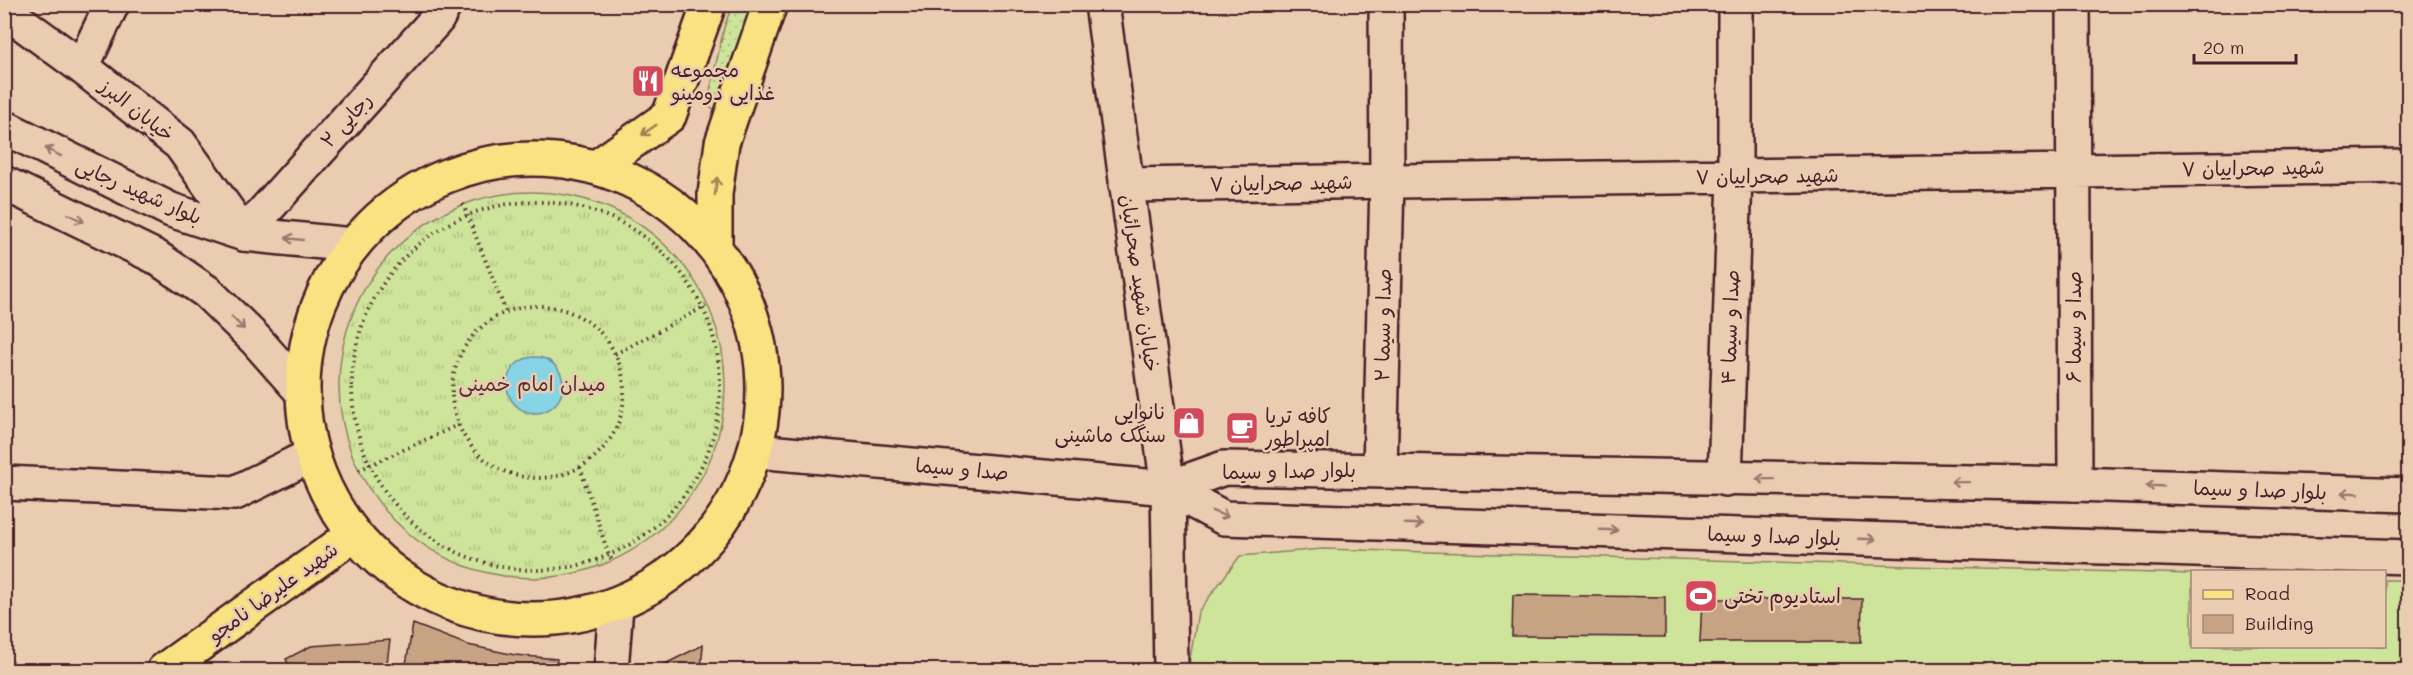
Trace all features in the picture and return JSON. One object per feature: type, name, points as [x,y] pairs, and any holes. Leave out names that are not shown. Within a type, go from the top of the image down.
[{"type":"main road","points":[[598,166],[669,116],[709,4]]},
{"type":"main road","points":[[715,244],[715,194],[722,143],[770,4]]},
{"type":"main road","points":[[529,157],[598,166],[662,196],[715,244],[750,308],[765,379],[756,451],[727,517],[678,570],[616,606],[545,621],[473,613],[407,584],[353,535],[329,497],[312,455],[303,393],[306,345],[323,292],[352,245],[401,198],[462,168],[529,157]]},
{"type":"main road","name":"شهید علیرضا نامجو","points":[[164,670],[353,535]]},
{"type":"street","points":[[82,67],[112,4]]},
{"type":"street","name":"رجایی ۲","points":[[244,234],[437,19],[445,4]]},
{"type":"street","name":"خیابان شهید صحرائیان","points":[[1102,4],[1168,488],[1171,670]]},
{"type":"street","name":"صدا و سیما ۲","points":[[1380,470],[1387,181],[1386,4]]},
{"type":"street","name":"صدا و سیما ۴","points":[[1725,478],[1735,176],[1735,4]]},
{"type":"street","name":"صدا و سیما ۶","points":[[2073,4],[2075,484]]},
{"type":"street","name":"خیابان البرز","points":[[4,10],[82,67],[180,144],[244,234]]},
{"type":"street","name":"بلوار شهید رجایی","points":[[4,127],[171,210],[244,234],[352,245]]},
{"type":"street","name":"شهید صحراییان ۷","points":[[1126,185],[2409,166]]},
{"type":"street","points":[[4,183],[156,257],[207,292],[256,340],[303,393]]},
{"type":"street","name":"صدا و سیما","points":[[756,451],[1168,488]]},
{"type":"street","points":[[4,483],[235,493],[312,455]]},
{"type":"street","name":"بلوار صدا و سیما","points":[[1168,488],[1224,468],[2075,484],[2409,495]]},
{"type":"street","name":"بلوار صدا و سیما","points":[[1168,488],[1224,518],[2409,557]]},
{"type":"street","points":[[611,670],[616,606]]},
{"type":"path","points":[[520,202],[556,202],[591,209],[624,223],[654,243],[679,268],[704,307],[720,368],[720,405],[712,441],[698,475],[677,506],[651,531],[620,551],[586,565],[549,571],[513,570],[477,562],[444,547],[414,525],[389,498],[370,467],[358,433],[352,398],[354,362],[362,327],[376,295],[397,266],[422,240],[467,216],[486,208],[520,202]]},
{"type":"path","points":[[463,204],[506,312]]},
{"type":"path","points":[[536,305],[556,307],[576,314],[594,325],[615,354],[623,379],[624,400],[620,420],[610,439],[597,455],[580,467],[561,475],[540,478],[520,476],[500,470],[475,450],[458,424],[453,404],[452,384],[457,363],[466,344],[479,328],[506,312],[536,305]]},
{"type":"path","points":[[615,354],[704,307]]},
{"type":"path","points":[[359,470],[370,467],[458,424]]},
{"type":"path","points":[[580,467],[609,556],[613,561]]},
{"type":"green space","points":[[732,5],[754,5],[715,110],[707,104],[724,28]]},
{"type":"green space","name":"میدان امام خمینی","points":[[532,192],[570,196],[606,207],[639,225],[668,249],[692,278],[710,311],[721,347],[725,385],[721,423],[710,459],[692,492],[668,521],[639,545],[606,563],[570,574],[532,578],[494,574],[458,563],[425,545],[396,521],[372,492],[354,459],[343,423],[339,385],[343,347],[354,311],[372,278],[396,249],[425,225],[458,207],[494,196]]},
{"type":"green space","name":"استادیوم تختی","points":[[1323,549],[2191,574],[2191,648],[2386,648],[2386,580],[2408,580],[2408,670],[1188,670],[1198,612],[1240,556]]},
{"type":"water","points":[[529,357],[541,357],[551,361],[559,369],[563,385],[559,401],[551,409],[541,413],[529,413],[519,409],[511,401],[507,391],[507,379],[511,369],[519,361]]},
{"type":"building","points":[[851,4],[880,4],[879,12]]},
{"type":"building","points":[[1513,595],[1665,597],[1665,637],[1512,636]]},
{"type":"building","points":[[1702,599],[1862,599],[1861,642],[1700,642]]},
{"type":"building","points":[[413,624],[468,645],[515,655],[557,659],[556,670],[405,670]]},
{"type":"building","points":[[390,640],[386,670],[291,670],[286,659],[311,646]]},
{"type":"building","points":[[703,645],[701,670],[653,670]]},
{"type":"place","name":"مجموعه غذایى دومینو","points":[[648,81]]},
{"type":"place","name":"نانوایی سنگک ماشینی","points":[[1189,423]]},
{"type":"place","name":"کافه تریا امپراطور","points":[[1242,428]]},
{"type":"place","name":"استادیوم تختی","points":[[1701,596]]}]
